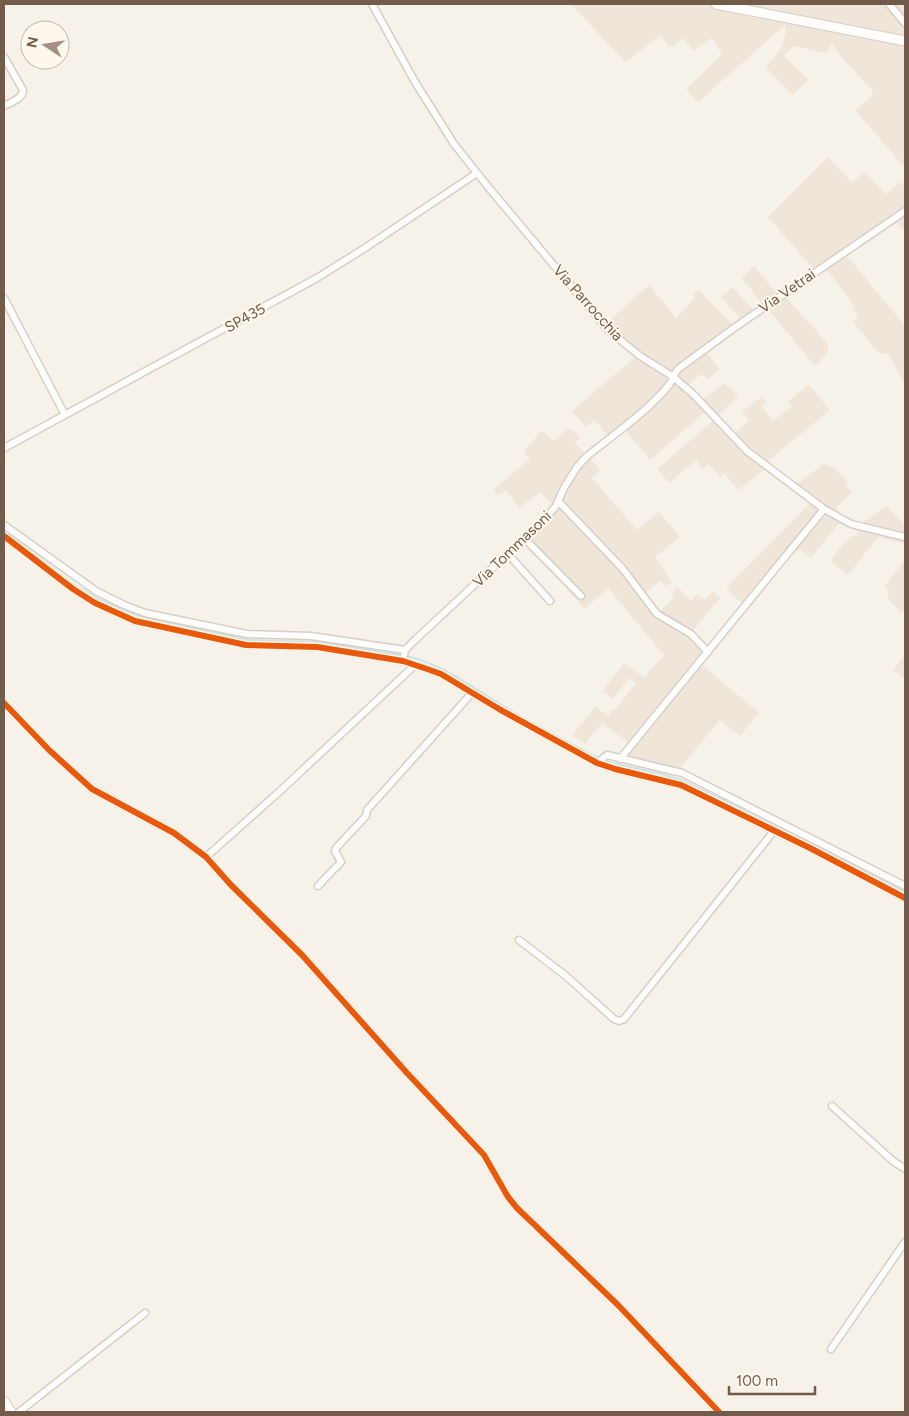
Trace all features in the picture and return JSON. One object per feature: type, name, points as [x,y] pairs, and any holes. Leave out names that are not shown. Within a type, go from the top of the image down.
[{"type":"main road","points":[[716,4],[905,41]]},
{"type":"main road","points":[[4,1402],[11,1412]]},
{"type":"street","name":"Via Parrocchia","points":[[372,4],[436,118],[477,173],[609,331],[640,356],[672,376],[693,394],[748,450],[824,509],[851,524],[904,536]]},
{"type":"street","points":[[889,4],[905,23]]},
{"type":"street","points":[[4,57],[23,90],[21,97],[4,106]]},
{"type":"street","name":"SP435","points":[[4,448],[317,278],[477,173]]},
{"type":"street","name":"Via Vetrai","points":[[672,376],[678,369],[727,333],[905,211]]},
{"type":"street","points":[[4,298],[65,415]]},
{"type":"street","name":"Via Tommasoni","points":[[404,655],[542,521],[556,506],[577,467],[586,457],[656,398],[671,383],[672,376]]},
{"type":"street","points":[[558,501],[622,568],[657,614],[691,634],[708,652]]},
{"type":"street","points":[[620,759],[824,509]]},
{"type":"street","points":[[4,525],[96,591],[151,620],[246,645],[317,647],[404,655]]},
{"type":"street","points":[[4,536],[73,589],[95,603],[135,621],[186,620],[247,634],[311,636],[404,655],[415,665],[441,674],[472,693],[615,769],[681,785],[905,898]]},
{"type":"street","points":[[524,538],[581,596]]},
{"type":"street","points":[[507,553],[550,601]]},
{"type":"street","points":[[206,857],[287,785],[415,665]]},
{"type":"street","points":[[318,886],[341,862],[335,851],[336,848],[366,816],[367,810],[472,693]]},
{"type":"street","points":[[4,703],[49,750],[92,789],[174,833],[206,857],[231,885],[302,955],[407,1073],[484,1155],[508,1197],[517,1208],[618,1305],[719,1412]]},
{"type":"street","points":[[600,761],[607,755],[682,773],[905,886]]},
{"type":"street","points":[[519,940],[566,976],[614,1019],[619,1021],[624,1018],[774,831]]},
{"type":"street","points":[[832,1106],[893,1162],[905,1169]]},
{"type":"street","points":[[832,1349],[905,1242]]},
{"type":"street","points":[[19,1412],[145,1313]]},
{"type":"shaded area","points":[[570,4],[905,4],[905,168],[855,110],[873,95],[873,91],[843,59],[831,43],[826,53],[793,46],[784,56],[809,80],[792,95],[766,67],[782,47],[786,32],[785,25],[698,102],[686,89],[722,54],[711,38],[693,51],[684,38],[670,48],[660,35],[626,62]]},
{"type":"shaded area","points":[[828,157],[852,183],[865,172],[886,194],[901,182],[905,187],[905,231],[897,222],[847,256],[905,326],[905,385],[890,356],[887,353],[880,354],[853,322],[858,317],[852,310],[855,307],[829,272],[825,270],[818,274],[768,217]]},
{"type":"shaded area","points":[[754,266],[778,295],[782,293],[828,344],[827,354],[815,366],[767,308],[706,352],[720,370],[707,379],[702,374],[688,384],[703,399],[725,383],[738,397],[718,416],[735,433],[749,421],[742,412],[761,397],[767,402],[762,407],[773,421],[792,406],[788,401],[809,385],[830,410],[768,461],[772,464],[738,490],[725,474],[720,477],[709,464],[703,469],[696,460],[669,483],[657,469],[713,421],[705,412],[650,460],[624,429],[611,439],[594,420],[586,427],[572,411],[634,358],[601,328],[650,284],[676,318],[695,298],[693,295],[699,290],[733,325],[741,320],[721,297],[733,287],[754,311],[763,305],[742,278]]},
{"type":"shaded area","points":[[570,429],[580,437],[575,443],[600,470],[592,478],[637,530],[659,512],[680,537],[655,557],[672,582],[666,586],[660,581],[645,593],[659,612],[674,597],[671,593],[678,587],[691,601],[697,594],[705,600],[713,591],[720,598],[692,632],[712,651],[701,664],[759,713],[740,736],[720,720],[675,774],[622,762],[629,743],[602,723],[585,744],[572,736],[595,706],[608,716],[636,683],[629,678],[613,699],[602,691],[624,664],[644,677],[664,655],[608,588],[585,609],[521,538],[553,505],[540,492],[519,508],[506,490],[497,495],[494,489],[530,459],[524,451],[542,430],[554,441]]},
{"type":"shaded area","points":[[824,464],[835,468],[848,483],[845,486],[853,492],[836,508],[839,511],[838,515],[861,524],[887,506],[905,526],[905,544],[878,537],[848,575],[830,561],[844,543],[859,532],[840,522],[811,558],[800,549],[798,551],[794,549],[746,607],[726,588],[810,503],[791,488]]},
{"type":"shaded area","points":[[905,560],[905,609],[902,613],[888,599],[889,590],[884,587]]},
{"type":"shaded area","points":[[905,655],[905,677],[904,678],[893,670]]},
{"type":"waterway","points":[[4,532],[70,582],[100,600],[140,616],[249,640],[317,642],[401,655]]},
{"type":"waterway","points":[[406,656],[419,659],[445,670],[528,721],[600,759]]},
{"type":"waterway","points":[[604,761],[681,780],[905,892]]},
{"type":"cycle path","points":[[4,536],[73,589],[95,603],[135,621],[246,645],[317,647],[403,661],[441,674],[499,709],[597,763],[681,785],[810,848],[905,898]]},
{"type":"cycle path","points":[[4,703],[49,750],[92,789],[174,833],[206,857],[231,885],[302,955],[407,1073],[484,1155],[508,1197],[517,1208],[618,1305],[719,1412]]}]
